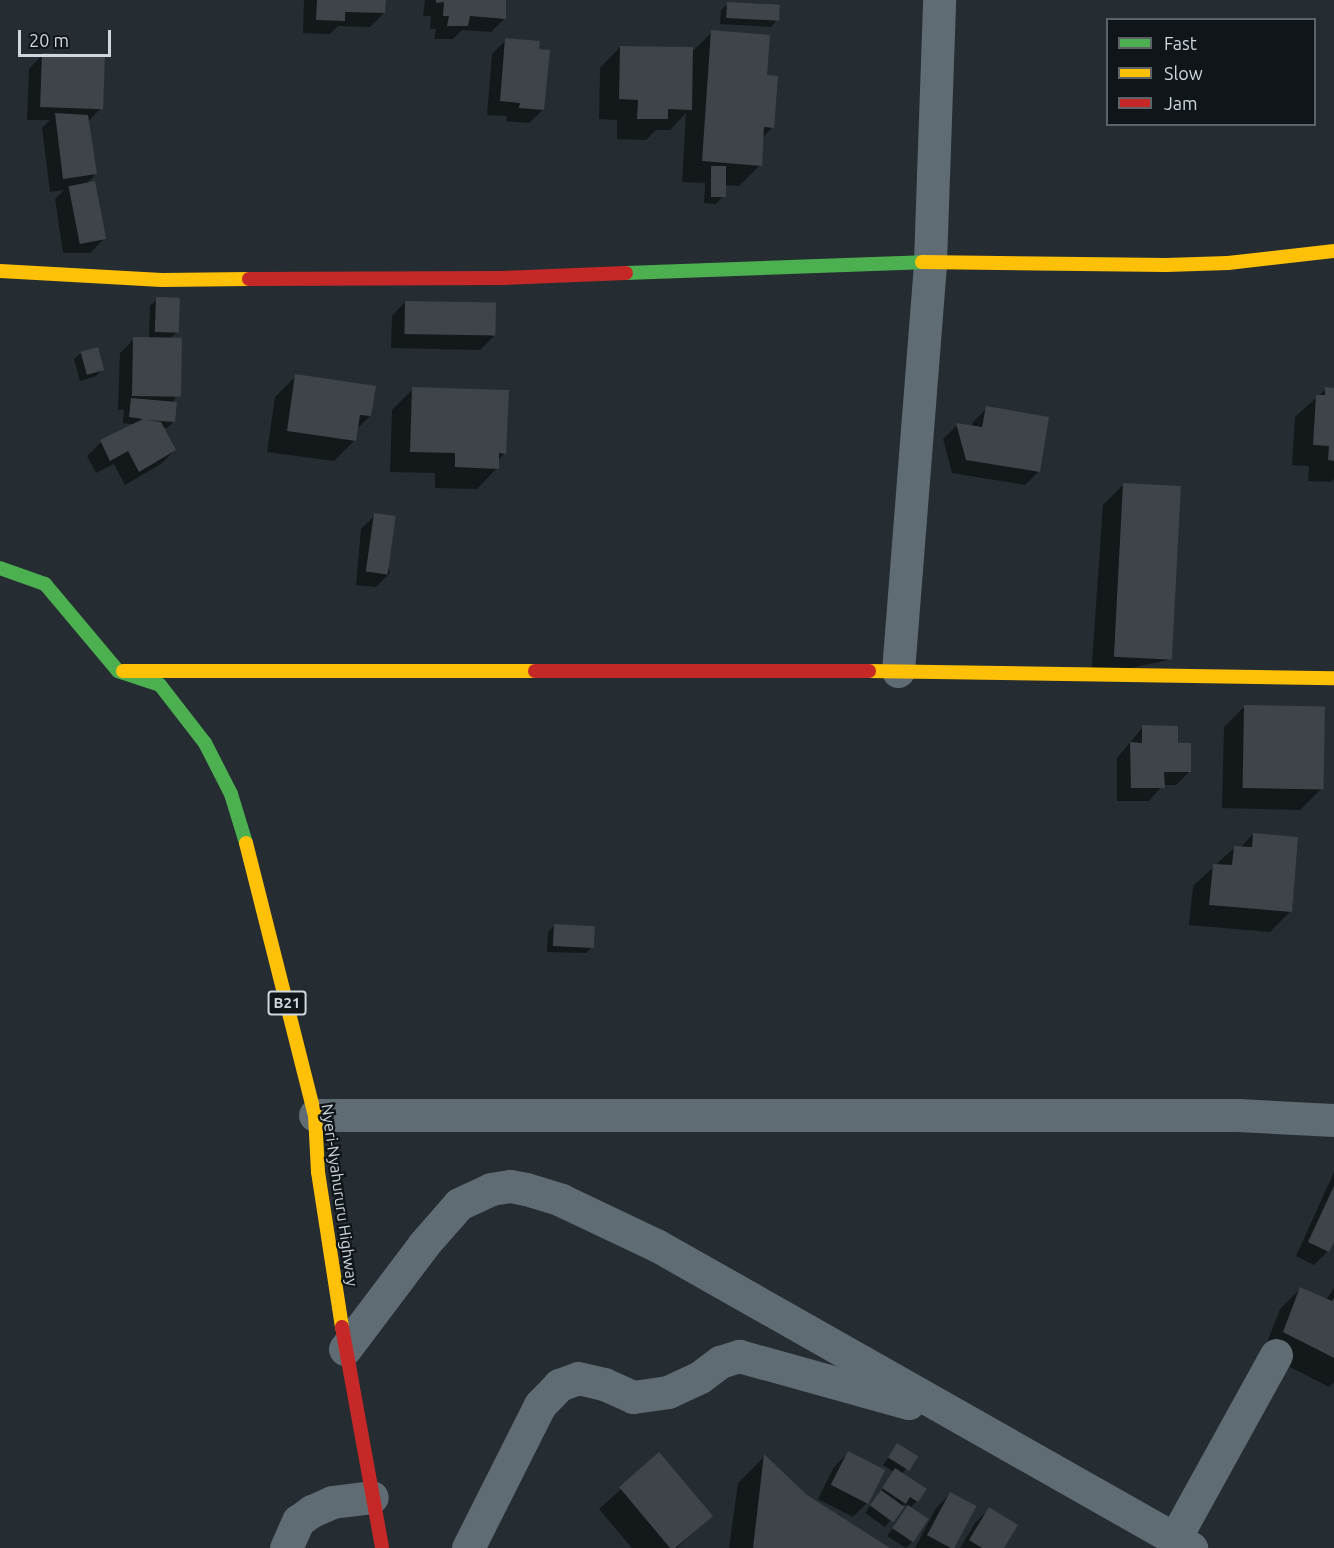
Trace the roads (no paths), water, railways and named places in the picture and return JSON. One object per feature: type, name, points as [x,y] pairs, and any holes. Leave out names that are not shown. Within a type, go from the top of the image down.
[{"type":"main road","points":[[0,271],[162,280],[501,278],[930,262],[1166,266],[1228,263],[1334,251]]},
{"type":"main road","points":[[0,568],[45,584],[118,671],[898,671],[1334,678]]},
{"type":"main road","name":"Nyeri-Nyahururu Highway","points":[[118,671],[160,685],[205,743],[231,794],[256,874],[315,1115],[318,1172],[345,1349],[382,1548]]},
{"type":"street","points":[[898,671],[930,262],[939,0]]},
{"type":"street","points":[[315,1115],[1238,1115],[1334,1120]]},
{"type":"street","points":[[345,1349],[424,1244],[459,1204],[475,1194],[510,1186],[561,1200],[658,1246],[1183,1543],[1276,1355]]},
{"type":"street","points":[[468,1548],[540,1405],[559,1384],[578,1378],[604,1384],[633,1397],[668,1392],[700,1377],[720,1362],[739,1356],[765,1361],[965,1419]]},
{"type":"street","points":[[286,1548],[298,1521],[312,1511],[332,1502],[372,1497]]}]
